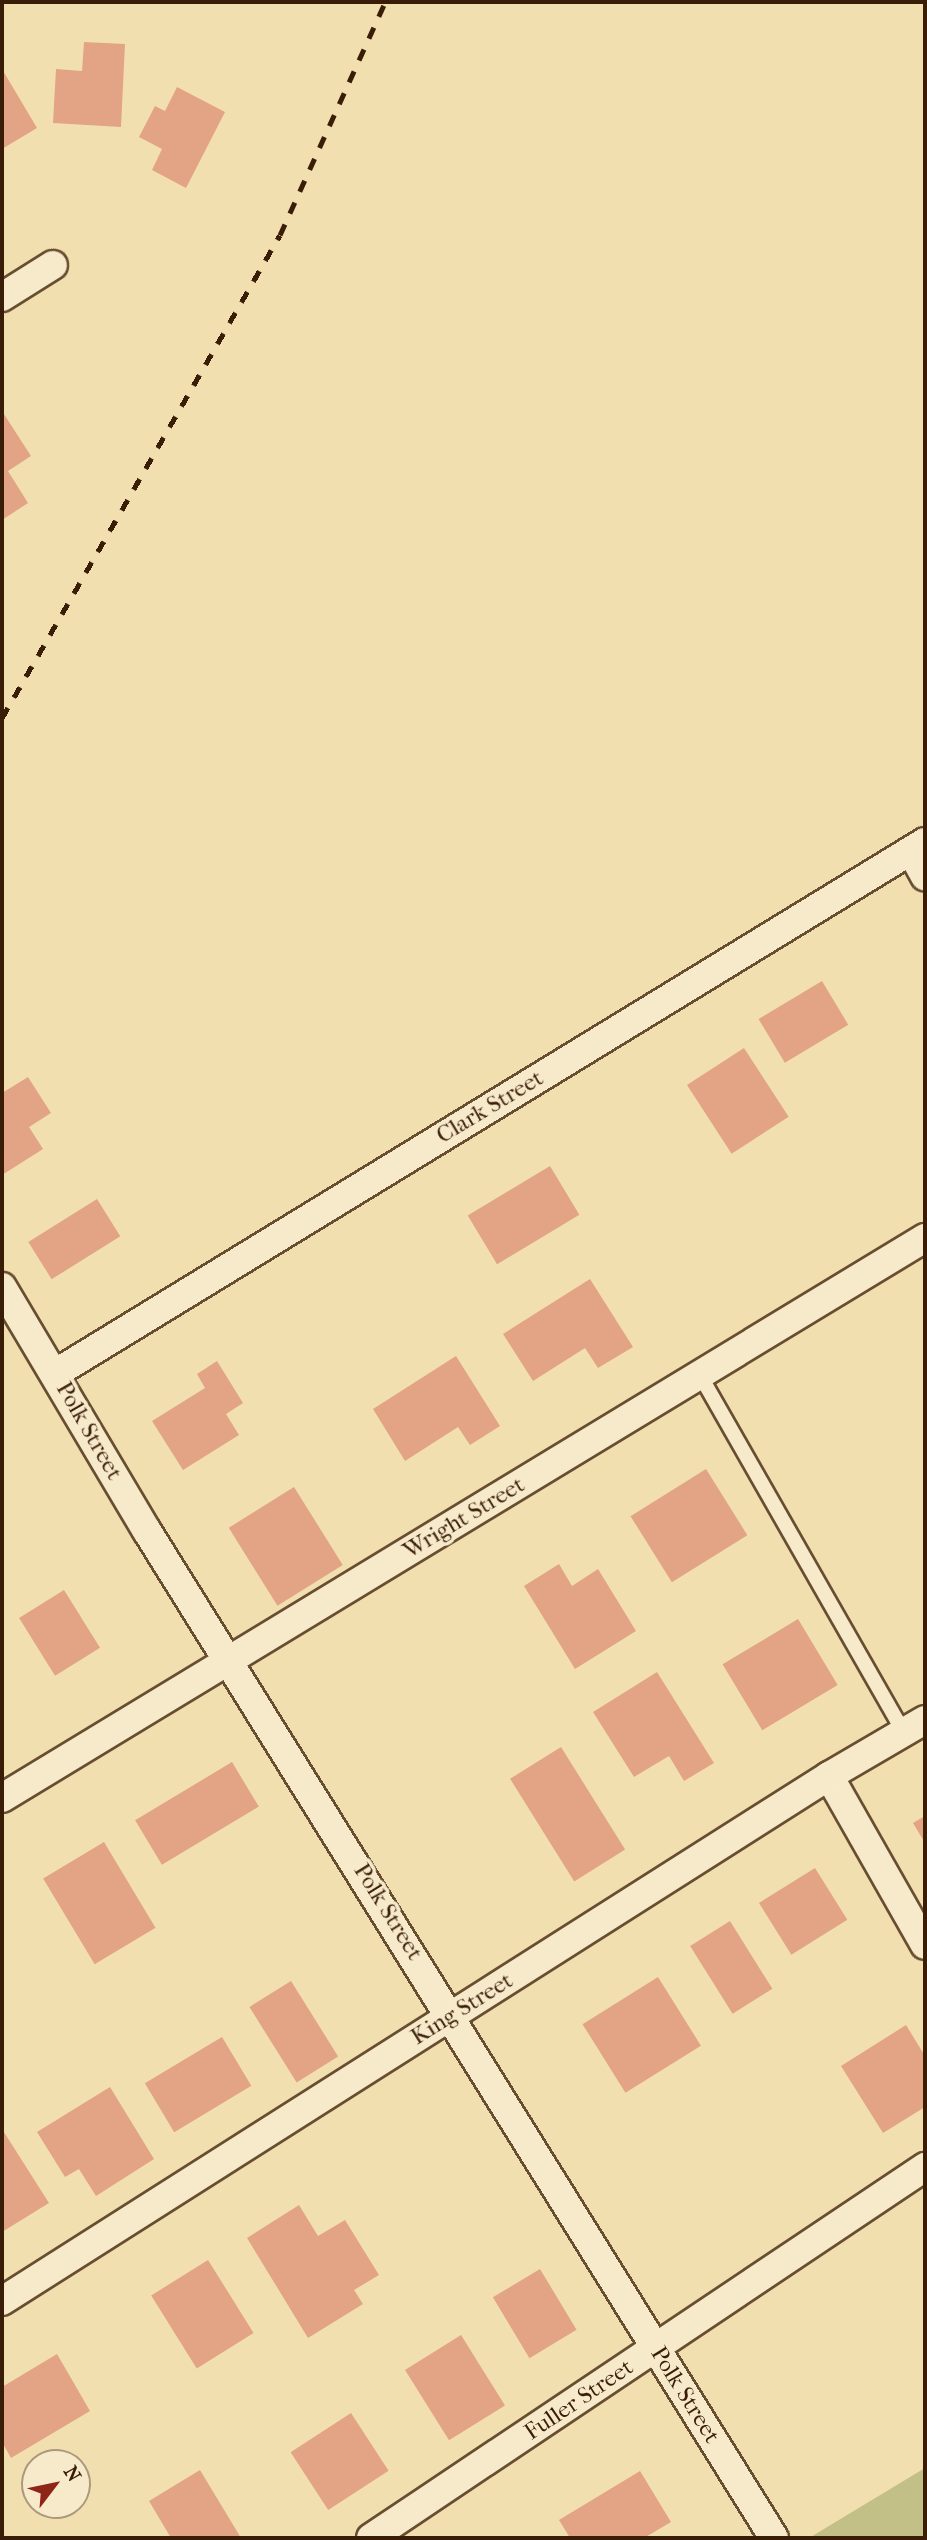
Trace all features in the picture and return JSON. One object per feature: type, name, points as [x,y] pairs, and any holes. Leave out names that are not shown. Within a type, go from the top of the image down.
[{"type":"street","points":[[2,297],[53,265]]},
{"type":"street","points":[[918,846],[925,876]]},
{"type":"street","name":"Clark Street","points":[[55,1373],[918,846]]},
{"type":"street","name":"Wright Street","points":[[2,1798],[925,1237]]},
{"type":"street","name":"Polk Street","points":[[2,1287],[147,1531],[231,1660],[774,2538]]},
{"type":"street","name":"King Street","points":[[2,2301],[829,1776],[915,1727]]},
{"type":"street","points":[[829,1776],[925,1945]]},
{"type":"street","name":"Fuller Street","points":[[371,2538],[925,2167]]},
{"type":"lane","points":[[700,1375],[915,1727]]},
{"type":"shaded area","points":[[925,2468],[925,2538],[809,2538]]},
{"type":"building","points":[[84,42],[125,44],[121,127],[53,123],[56,69],[82,71]]},
{"type":"building","points":[[2,69],[37,128],[2,149]]},
{"type":"building","points":[[177,87],[225,112],[186,188],[152,170],[162,149],[139,137],[155,106],[165,111]]},
{"type":"building","points":[[2,411],[31,456],[8,471],[28,503],[2,520]]},
{"type":"building","points":[[822,981],[848,1025],[785,1063],[759,1019]]},
{"type":"building","points":[[744,1048],[789,1117],[732,1154],[687,1085]]},
{"type":"building","points":[[28,1077],[51,1113],[29,1127],[43,1149],[2,1175],[2,1093]]},
{"type":"building","points":[[550,1166],[579,1215],[497,1264],[468,1215]]},
{"type":"building","points":[[97,1199],[120,1236],[52,1279],[28,1242]]},
{"type":"building","points":[[590,1279],[633,1347],[598,1368],[585,1348],[533,1381],[503,1334]]},
{"type":"building","points":[[456,1356],[500,1426],[470,1445],[458,1427],[405,1461],[373,1409]]},
{"type":"building","points":[[217,1361],[243,1403],[226,1414],[239,1435],[183,1470],[152,1421],[205,1388],[197,1374]]},
{"type":"building","points":[[706,1469],[747,1535],[672,1582],[631,1516]]},
{"type":"building","points":[[294,1487],[343,1565],[277,1606],[229,1528]]},
{"type":"building","points":[[559,1564],[572,1586],[598,1569],[636,1631],[575,1669],[524,1586]]},
{"type":"building","points":[[64,1590],[100,1648],[55,1676],[19,1618]]},
{"type":"building","points":[[798,1619],[838,1685],[762,1730],[723,1664]]},
{"type":"building","points":[[657,1672],[714,1763],[684,1781],[669,1756],[634,1777],[593,1712]]},
{"type":"building","points":[[561,1747],[625,1850],[574,1881],[510,1779]]},
{"type":"building","points":[[232,1762],[259,1807],[162,1865],[135,1820]]},
{"type":"building","points":[[925,1816],[925,1843],[913,1823]]},
{"type":"building","points":[[104,1842],[156,1928],[95,1964],[43,1879]]},
{"type":"building","points":[[815,1868],[847,1920],[791,1955],[759,1903]]},
{"type":"building","points":[[730,1921],[772,1989],[733,2014],[690,1946]]},
{"type":"building","points":[[658,1977],[701,2046],[625,2093],[583,2024]]},
{"type":"building","points":[[291,1981],[338,2056],[297,2082],[249,2007]]},
{"type":"building","points":[[906,2025],[925,2056],[925,2107],[883,2133],[841,2066]]},
{"type":"building","points":[[222,2037],[251,2086],[174,2132],[145,2083]]},
{"type":"building","points":[[110,2087],[154,2159],[96,2196],[79,2169],[65,2177],[37,2132]]},
{"type":"building","points":[[2,2129],[49,2203],[2,2232]]},
{"type":"building","points":[[299,2205],[318,2236],[345,2220],[379,2275],[354,2290],[363,2304],[308,2338],[247,2238]]},
{"type":"building","points":[[208,2260],[254,2333],[197,2368],[151,2296]]},
{"type":"building","points":[[540,2269],[577,2330],[529,2358],[493,2297]]},
{"type":"building","points":[[461,2335],[505,2405],[449,2440],[405,2370]]},
{"type":"building","points":[[57,2354],[90,2411],[26,2449],[21,2449],[21,2452],[11,2458],[2,2442],[2,2387]]},
{"type":"building","points":[[351,2413],[389,2471],[328,2510],[291,2452]]},
{"type":"building","points":[[200,2470],[241,2538],[171,2538],[149,2501]]},
{"type":"building","points":[[640,2471],[671,2522],[644,2538],[570,2538],[559,2520]]},
{"type":"railway","points":[[2,718],[280,235],[385,2]]}]
